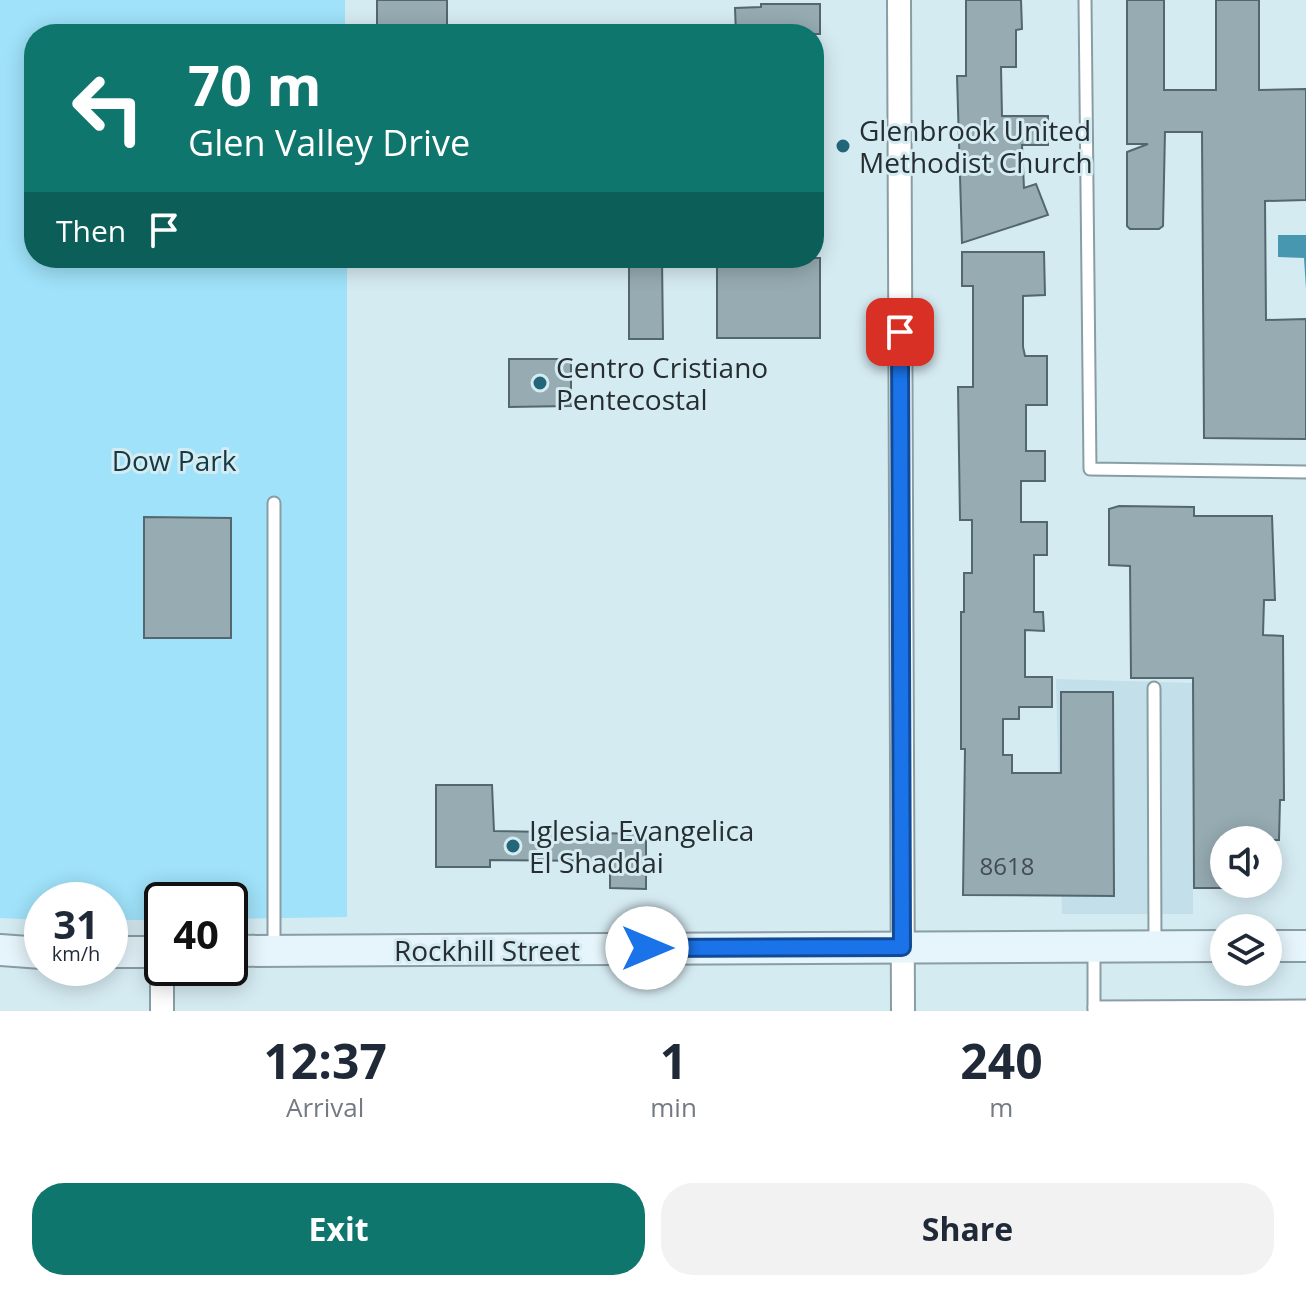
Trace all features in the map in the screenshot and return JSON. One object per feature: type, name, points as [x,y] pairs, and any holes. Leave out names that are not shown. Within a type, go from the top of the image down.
[{"type":"street","points":[[899,0],[903,1011]]},
{"type":"street","name":"Rockhill Street","points":[[248,951],[1210,946]]},
{"type":"street","points":[[1282,946],[1306,946]]},
{"type":"street","points":[[0,950],[24,952]]},
{"type":"street","points":[[162,986],[162,1011]]},
{"type":"lane","points":[[1085,0],[1090,469],[1306,472]]},
{"type":"lane","points":[[274,503],[275,951]]},
{"type":"lane","points":[[1154,688],[1155,946]]},
{"type":"lane","points":[[1094,946],[1094,1009],[1306,1006]]},
{"type":"shaded area","points":[[1278,235],[1306,235],[1306,289],[1304,258],[1278,257]]},
{"type":"shaded area","points":[[1056,679],[1192,683],[1193,914],[1062,914]]},
{"type":"green space","name":"Dow Park","points":[[0,0],[345,0],[345,24],[24,24],[24,268],[347,268],[347,917],[248,919],[248,882],[144,882],[144,920],[128,920],[128,882],[24,882],[24,919],[0,918]]},
{"type":"building","points":[[377,0],[447,0],[447,24],[377,24]]},
{"type":"building","points":[[966,0],[1021,0],[1022,29],[1016,30],[1016,67],[1001,67],[1002,116],[1048,116],[1048,145],[1022,145],[1024,188],[1036,184],[1048,215],[962,243],[957,76],[966,76]]},
{"type":"building","points":[[1127,0],[1164,0],[1164,90],[1216,90],[1216,0],[1259,0],[1259,90],[1306,89],[1306,200],[1265,201],[1266,320],[1306,319],[1306,439],[1204,438],[1202,132],[1165,132],[1163,226],[1159,229],[1130,229],[1127,226],[1127,152],[1148,144],[1127,144]]},
{"type":"building","points":[[761,4],[820,4],[820,24],[736,24],[735,8],[761,7]]},
{"type":"building","points":[[962,252],[1044,252],[1045,295],[1023,296],[1023,347],[1025,356],[1047,356],[1047,405],[1026,405],[1026,451],[1045,451],[1045,481],[1021,481],[1021,522],[1047,522],[1047,555],[1034,555],[1034,612],[1043,612],[1044,631],[1025,630],[1025,677],[1052,677],[1052,707],[1019,707],[1019,719],[1003,719],[1003,755],[1012,755],[1012,773],[1061,773],[1061,692],[1113,692],[1114,896],[963,895],[965,749],[961,749],[961,612],[964,612],[964,573],[972,573],[972,520],[960,520],[958,387],[973,387],[973,286],[962,286]]},
{"type":"building","points":[[629,268],[662,268],[663,339],[629,339]]},
{"type":"building","points":[[717,268],[820,268],[820,338],[717,338]]},
{"type":"building","name":"Centro Cristiano Pentecostal","points":[[509,359],[571,359],[571,406],[509,407]]},
{"type":"building","points":[[1119,506],[1194,507],[1194,516],[1272,516],[1275,600],[1264,600],[1263,635],[1283,636],[1284,800],[1280,800],[1279,826],[1210,826],[1210,888],[1194,888],[1193,678],[1131,678],[1130,566],[1109,565],[1109,509]]},
{"type":"building","points":[[144,517],[231,518],[231,638],[144,638]]},
{"type":"building","name":"Iglesia Evangelica El Shaddai","points":[[436,785],[492,785],[494,831],[646,834],[646,889],[610,888],[610,861],[490,860],[490,867],[436,867]]},
{"type":"place","name":"Glenbrook United Methodist Church","points":[[843,146]]},
{"type":"place","name":"Centro Cristiano Pentecostal","points":[[540,383]]},
{"type":"place","name":"Iglesia Evangelica El Shaddai","points":[[513,846]]},
{"type":"route","points":[[647,948],[902,947],[900,332]]}]
